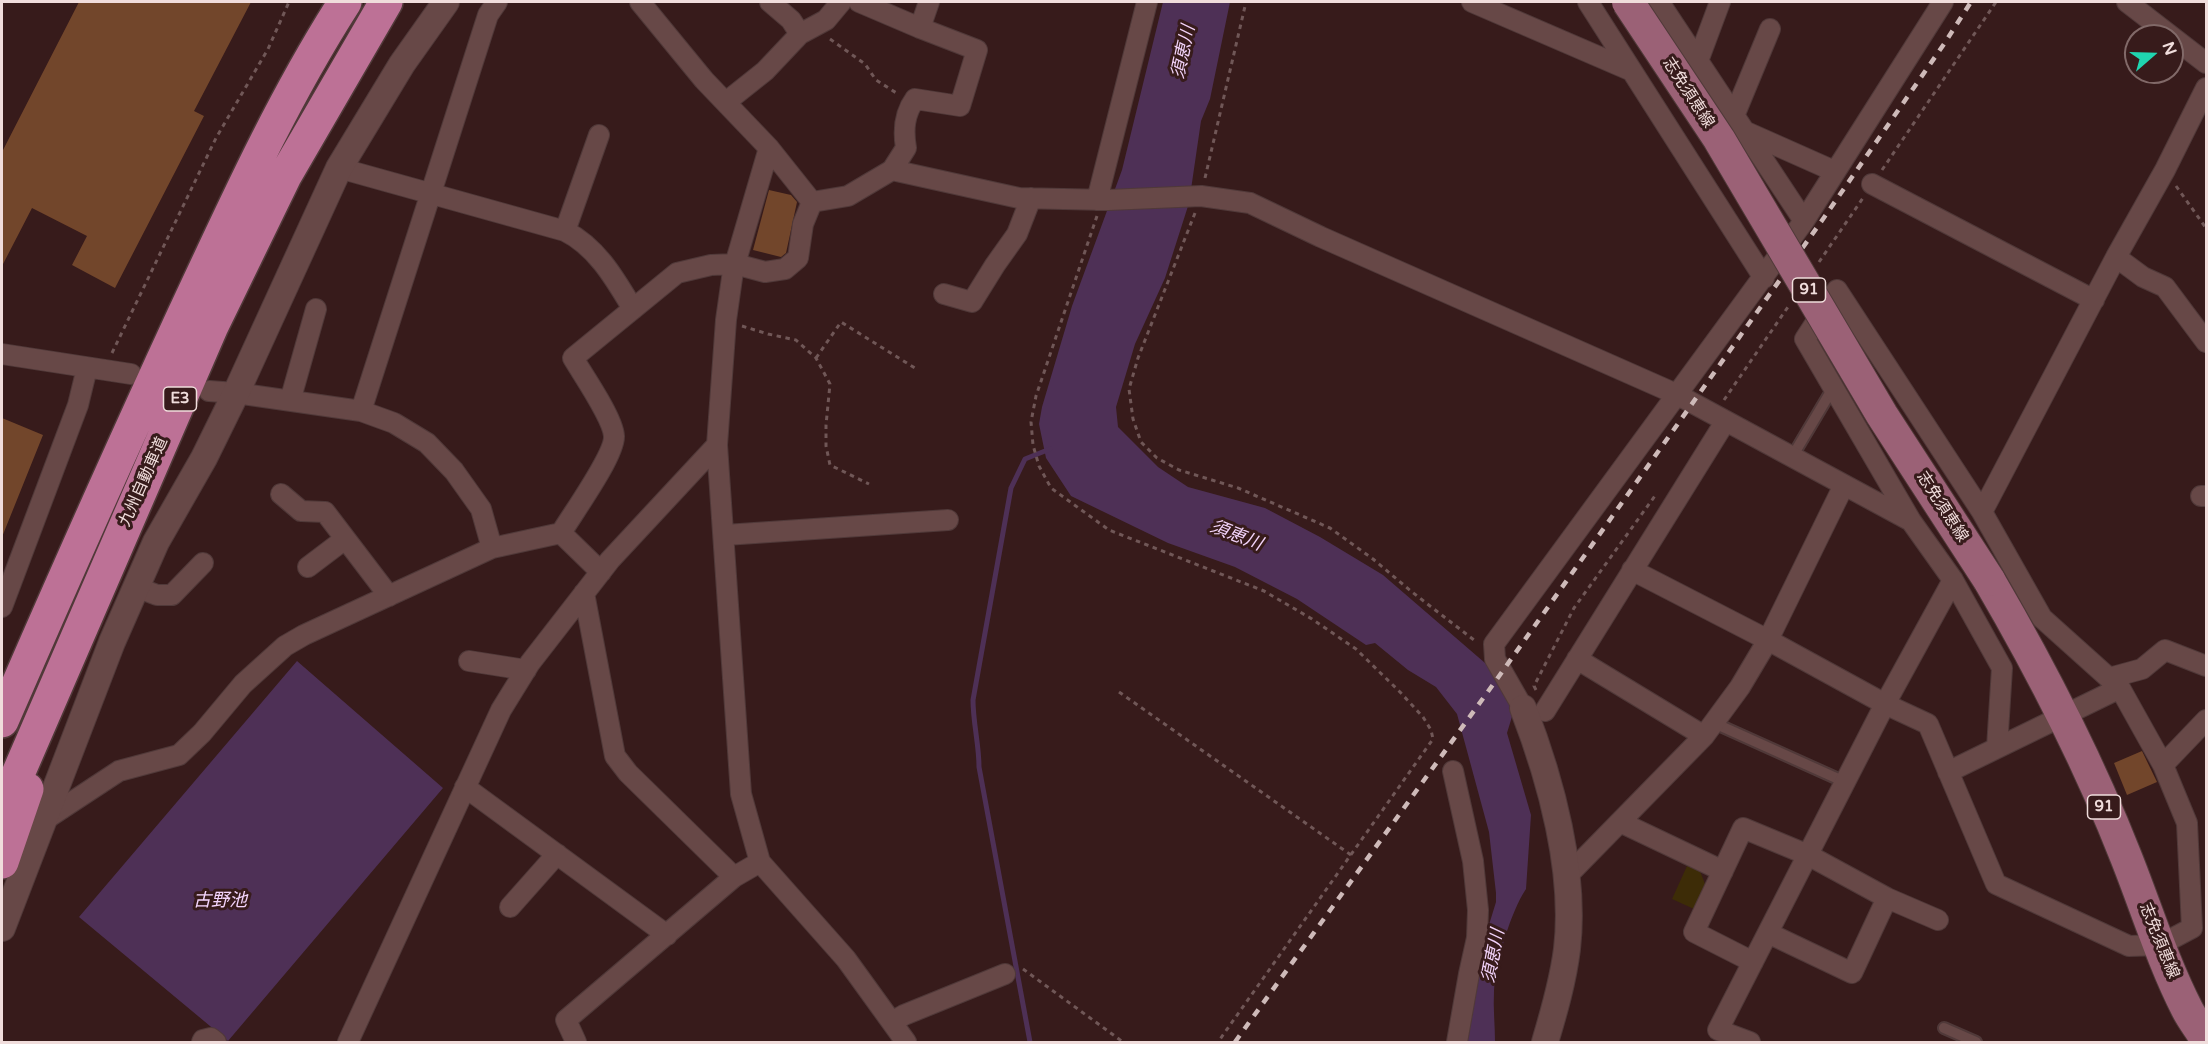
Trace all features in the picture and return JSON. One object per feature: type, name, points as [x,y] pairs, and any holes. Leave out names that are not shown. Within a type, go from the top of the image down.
[{"type":"highway","name":"九州自動車道","points":[[2,721],[103,490],[220,235],[285,106],[345,2]]},
{"type":"highway","name":"九州自動車道","points":[[2,811],[212,326],[285,176],[386,2]]},
{"type":"highway","points":[[2,691],[75,534],[103,490]]},
{"type":"highway","points":[[2,862],[65,664]]},
{"type":"main road","name":"志免須恵線","points":[[1628,2],[1719,139],[1882,415],[1989,580],[2029,648],[2063,714],[2126,855],[2187,1010],[2206,1039]]},
{"type":"street","points":[[2,928],[112,642],[156,542],[204,458],[237,393],[339,168],[402,64],[446,2]]},
{"type":"street","points":[[361,411],[488,15],[498,2]]},
{"type":"street","points":[[640,2],[677,48],[769,148],[812,202]]},
{"type":"street","points":[[770,2],[807,30]]},
{"type":"street","points":[[726,102],[765,71],[807,30],[826,20],[841,2]]},
{"type":"street","points":[[812,202],[848,196],[892,170],[906,148],[903,132],[906,114],[912,102],[915,99],[960,106],[977,50],[859,2]]},
{"type":"street","points":[[920,28],[929,2]]},
{"type":"street","points":[[1102,200],[1147,2]]},
{"type":"street","points":[[1472,2],[1632,71]]},
{"type":"street","points":[[1588,2],[1764,278]]},
{"type":"street","points":[[1659,2],[1803,222]]},
{"type":"street","points":[[1698,61],[1720,2]]},
{"type":"street","points":[[1545,1042],[1558,998],[1567,949],[1569,913],[1567,876],[1551,794],[1538,746],[1534,710],[1495,659],[1494,644],[1676,394],[1764,278],[1803,222],[1943,2]]},
{"type":"street","points":[[2127,2],[2206,63]]},
{"type":"street","points":[[1739,123],[1770,29]]},
{"type":"street","points":[[1982,512],[2116,257],[2165,170],[2206,88]]},
{"type":"street","points":[[1739,123],[1834,171]]},
{"type":"street","points":[[565,231],[599,135]]},
{"type":"street","points":[[769,148],[735,264],[726,320],[717,445],[725,535],[741,794],[760,862],[846,959],[906,1042]]},
{"type":"street","points":[[339,168],[565,231],[578,237],[597,255],[633,309]]},
{"type":"street","points":[[892,170],[1019,198],[1102,200],[1201,196],[1250,203],[1332,242],[1676,394],[1911,521]]},
{"type":"street","points":[[1872,184],[2094,300]]},
{"type":"street","points":[[944,294],[972,302],[1017,234],[1031,198]]},
{"type":"street","points":[[43,821],[119,771],[179,754],[202,733],[243,684],[285,646],[304,635],[492,548],[561,533],[611,453],[614,435],[607,416],[573,358],[677,273],[711,265],[735,264],[765,272],[785,270],[798,258],[804,224],[812,202]]},
{"type":"street","points":[[2116,257],[2143,277],[2165,287],[2206,342]]},
{"type":"street","points":[[1632,570],[1885,704],[1928,724],[1996,884],[2129,946],[2160,945],[2199,932],[2187,823],[2163,765],[2114,683],[2042,618],[1982,512],[1837,290],[1805,339],[1911,521],[1953,580],[2002,668],[1996,748]]},
{"type":"street","points":[[290,400],[316,309]]},
{"type":"street","points":[[2,354],[131,374]]},
{"type":"street","points":[[2,607],[78,405],[87,368]]},
{"type":"street","points":[[209,391],[361,411],[394,423],[427,443],[454,471],[481,509],[492,548]]},
{"type":"street","points":[[1534,710],[1577,659],[1632,570],[1719,418]]},
{"type":"street","points":[[348,1042],[501,710],[526,669],[601,572],[717,445]]},
{"type":"street","points":[[1567,876],[1709,730],[1740,687],[1768,640],[1844,485]]},
{"type":"street","points":[[281,494],[301,511],[325,512],[389,596]]},
{"type":"street","points":[[725,535],[948,520]]},
{"type":"street","points":[[561,533],[601,572]]},
{"type":"street","points":[[308,567],[345,539]]},
{"type":"street","points":[[136,587],[157,595],[172,595],[203,563]]},
{"type":"street","points":[[1750,1042],[1718,1030],[1885,704],[1953,580]]},
{"type":"street","points":[[584,593],[615,756],[628,773],[734,877]]},
{"type":"street","points":[[1948,772],[2063,714],[2142,669],[2166,650],[2206,666]]},
{"type":"street","points":[[1577,659],[1709,730]]},
{"type":"street","points":[[469,661],[526,669]]},
{"type":"street","points":[[2163,765],[2206,720]]},
{"type":"street","points":[[1453,771],[1473,861],[1478,910],[1478,938],[1457,1042]]},
{"type":"street","points":[[465,787],[667,935]]},
{"type":"street","points":[[1620,822],[1723,871]]},
{"type":"street","points":[[1753,962],[1694,932],[1743,828],[1808,855],[1887,898],[1938,920]]},
{"type":"street","points":[[510,907],[557,854]]},
{"type":"street","points":[[576,1042],[566,1020],[734,877],[760,862]]},
{"type":"street","points":[[1768,933],[1852,973],[1887,898]]},
{"type":"street","points":[[892,1022],[1005,974]]},
{"type":"street","points":[[202,1042],[211,1038],[216,1042]]},
{"type":"lane","points":[[1792,458],[1833,388]]},
{"type":"lane","points":[[1709,730],[1845,782]]},
{"type":"lane","points":[[1944,1029],[1976,1042]]},
{"type":"path","points":[[107,371],[110,357],[216,138],[268,49],[289,2]]},
{"type":"path","points":[[1245,2],[1201,196],[1138,358],[1129,389],[1141,442],[1157,458],[1179,470],[1238,488],[1330,528],[1373,559],[1474,640],[1494,644]]},
{"type":"path","points":[[1813,271],[1996,2]]},
{"type":"path","points":[[807,30],[865,64],[876,80],[912,102]]},
{"type":"path","points":[[2165,170],[2206,228]]},
{"type":"path","points":[[1102,200],[1036,396],[1031,422],[1033,445],[1039,466],[1051,488],[1109,530],[1264,591],[1312,619],[1356,649],[1400,692],[1423,717],[1431,730],[1433,739],[1218,1042]]},
{"type":"path","points":[[1719,418],[1793,300]]},
{"type":"path","points":[[726,320],[768,334],[796,340],[816,358],[830,384],[825,425],[830,465],[869,484]]},
{"type":"path","points":[[816,358],[841,322],[918,370]]},
{"type":"path","points":[[1534,710],[1534,686],[1574,608],[1658,492]]},
{"type":"path","points":[[1119,692],[1351,855]]},
{"type":"path","points":[[1005,974],[1022,968],[1123,1042]]},
{"type":"shaded area","points":[[1687,866],[1700,871],[1705,884],[1694,909],[1672,899]]},
{"type":"water","name":"須恵川","points":[[1163,2],[1230,2],[1210,99],[1201,121],[1189,203],[1165,278],[1135,344],[1116,407],[1118,427],[1158,467],[1188,487],[1265,508],[1320,537],[1383,575],[1492,669],[1514,710],[1507,733],[1531,815],[1526,889],[1510,924],[1495,980],[1495,1042],[1466,1042],[1484,941],[1496,902],[1496,893],[1489,832],[1457,714],[1436,687],[1408,670],[1375,643],[1366,645],[1297,599],[1235,567],[1168,543],[1071,496],[1046,458],[1039,424],[1042,407],[1072,306],[1122,170]]},
{"type":"water","name":"古野池","points":[[297,661],[443,788],[228,1041],[79,917]]},
{"type":"building","points":[[79,2],[251,2],[194,111],[204,116],[115,288],[72,265],[87,236],[32,208],[2,266],[2,152]]},
{"type":"building","points":[[769,190],[791,195],[797,202],[786,253],[781,257],[753,250]]},
{"type":"building","points":[[2,418],[43,435],[2,537]]},
{"type":"building","points":[[2142,751],[2157,782],[2127,795],[2114,763]]},
{"type":"waterway","points":[[1030,1042],[979,767],[973,700],[1011,488],[1025,459],[1050,449]]},
{"type":"railway","points":[[1235,1042],[1497,679],[1823,219],[1971,2]]}]
